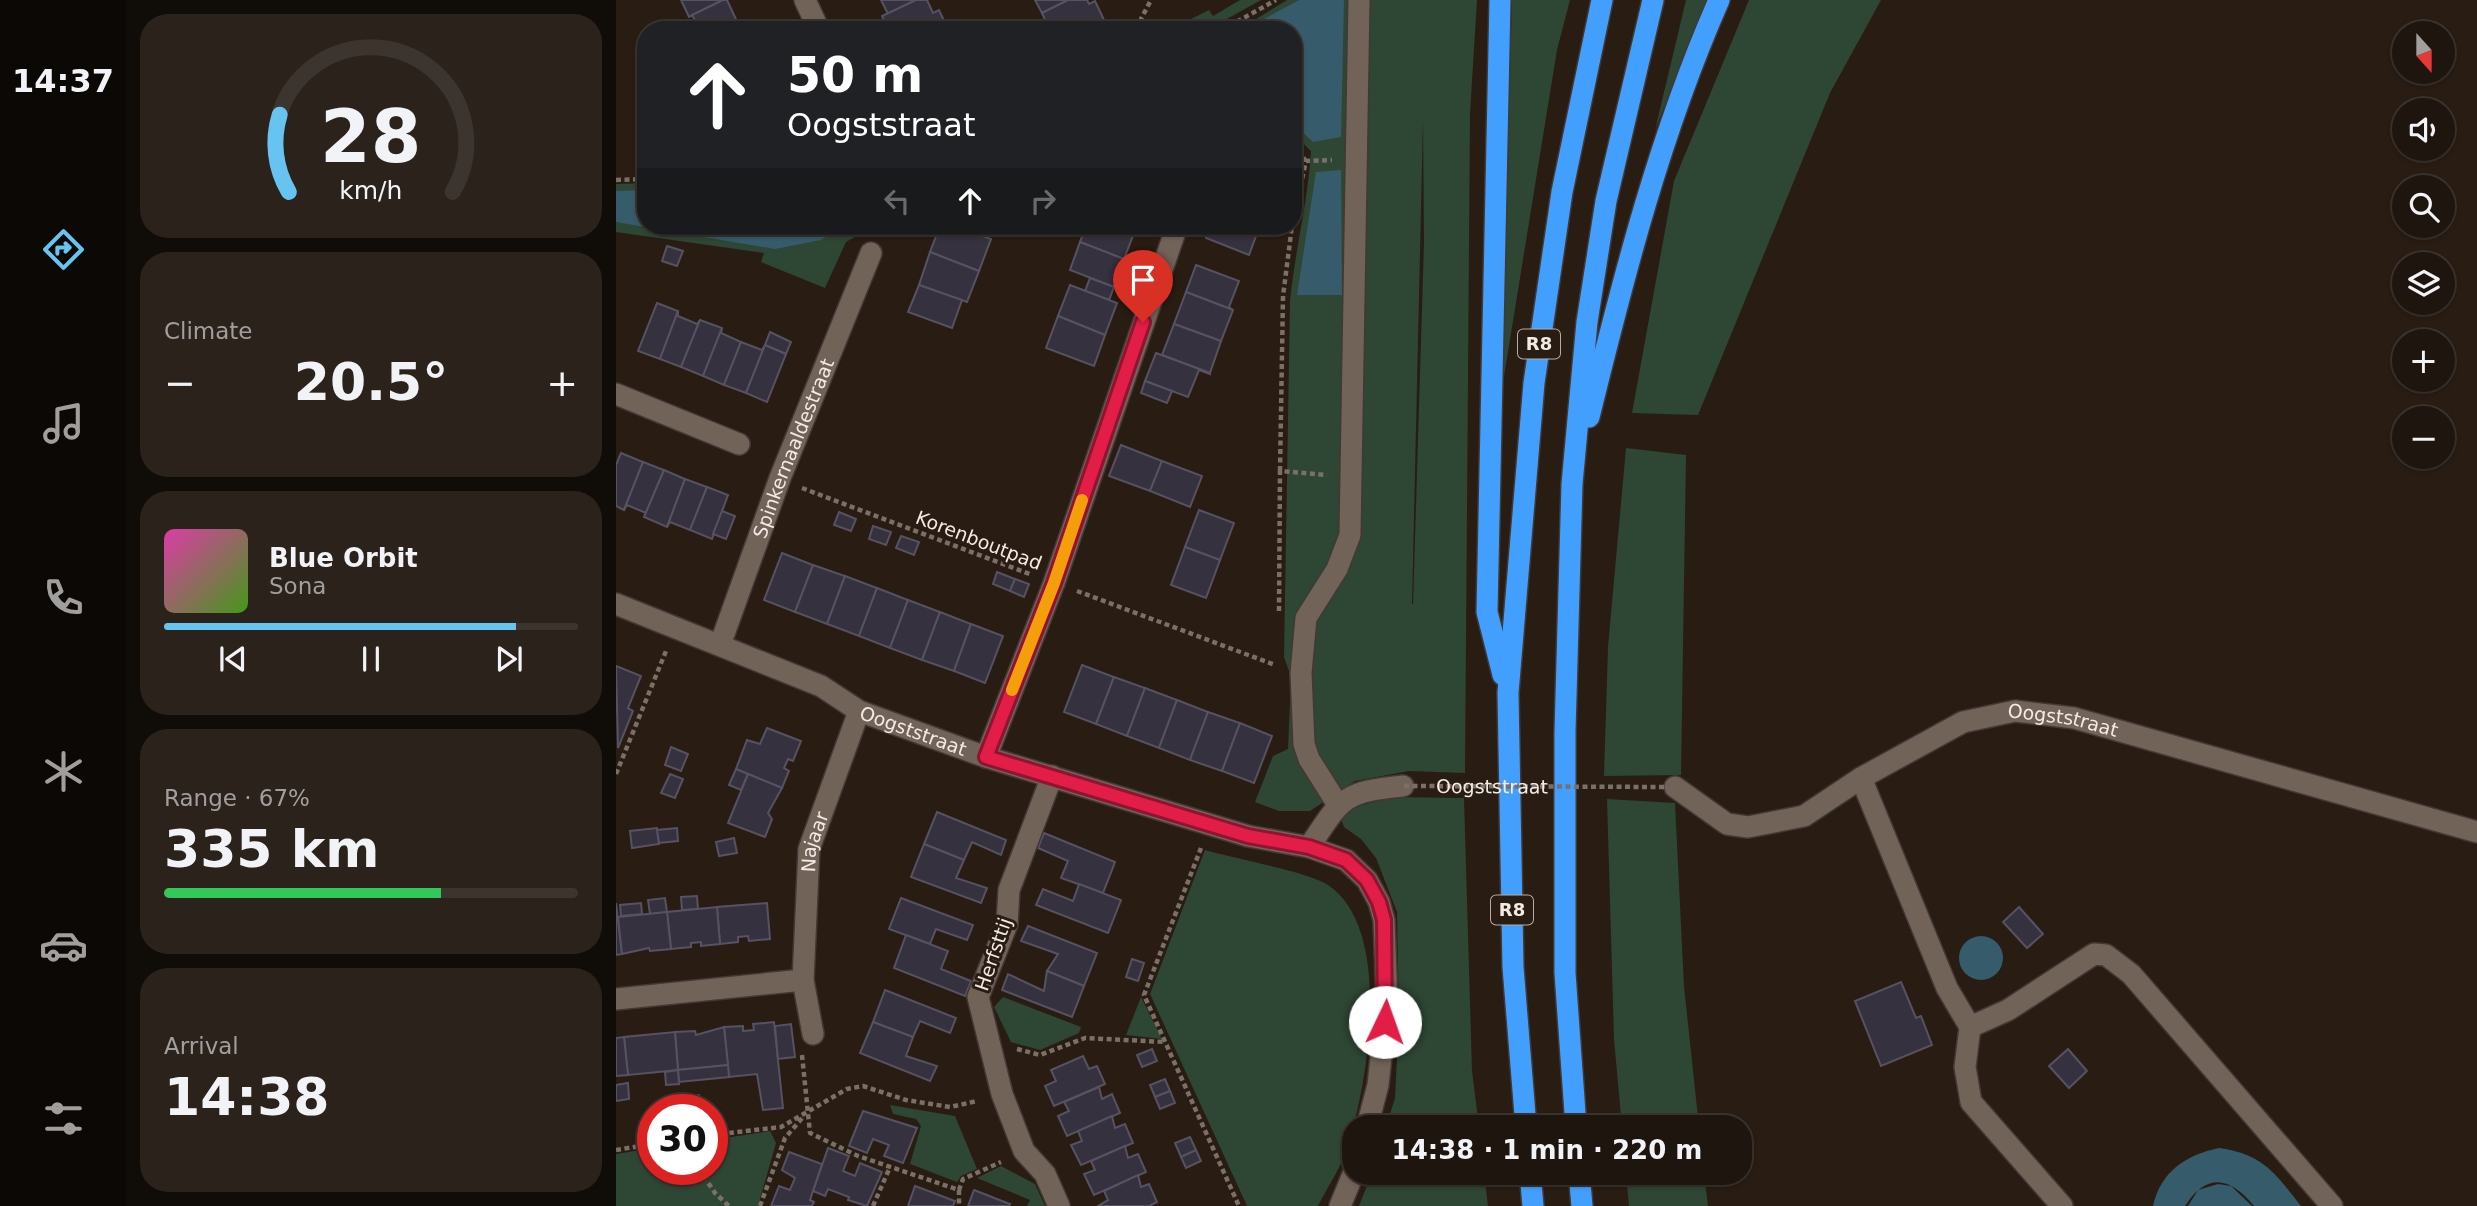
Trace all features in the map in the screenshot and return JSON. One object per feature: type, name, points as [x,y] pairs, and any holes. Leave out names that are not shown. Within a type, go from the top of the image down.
[{"type":"highway","points":[[1500,0],[1488,612],[1508,693]]},
{"type":"highway","name":"R8","points":[[1525,1115],[1513,967],[1508,693],[1534,383],[1562,192],[1602,0]]},
{"type":"highway","name":"R8","points":[[1575,1115],[1565,973],[1565,732],[1572,484],[1587,322],[1606,201],[1653,0]]},
{"type":"highway","points":[[1572,484],[1625,274],[1653,178],[1686,75],[1719,0]]},
{"type":"highway","points":[[1531,1185],[1533,1206]]},
{"type":"highway","points":[[1581,1185],[1582,1206]]},
{"type":"street","points":[[805,0],[815,21]]},
{"type":"street","points":[[1338,805],[1309,759],[1304,744],[1301,673],[1306,618],[1337,569],[1350,535],[1360,0]]},
{"type":"street","points":[[986,757],[1054,583],[1174,235]]},
{"type":"street","name":"Spinkernaaldestraat","points":[[720,645],[780,478],[871,253]]},
{"type":"street","points":[[616,394],[739,444]]},
{"type":"street","name":"Oogststraat","points":[[616,604],[821,686],[859,710],[986,757],[1248,836],[1309,847],[1346,860],[1367,880],[1379,902],[1384,920],[1387,1001],[1378,1085],[1370,1115]]},
{"type":"street","name":"Najaar","points":[[813,1034],[803,980],[809,849],[859,710]]},
{"type":"street","name":"Oogststraat","points":[[1670,788],[1727,824],[1748,827],[1804,816],[1861,778],[1963,722],[2015,711],[2074,718],[2477,832]]},
{"type":"street","name":"Herfsttij","points":[[1052,776],[1009,890],[1007,924],[978,997],[994,1052],[1002,1094],[1024,1151],[1045,1174],[1059,1206]]},
{"type":"street","points":[[1861,778],[1947,988],[1970,1027],[1965,1067],[1971,1102],[2062,1206]]},
{"type":"street","points":[[1309,847],[1338,805],[1362,790],[1403,786]]},
{"type":"street","points":[[1970,1027],[2008,1010],[2094,954],[2106,955],[2131,974],[2332,1206]]},
{"type":"street","points":[[616,999],[803,980]]},
{"type":"street","points":[[1340,1206],[1349,1185]]},
{"type":"path","points":[[1142,21],[1151,0]]},
{"type":"path","points":[[1238,21],[1276,0]]},
{"type":"path","points":[[1302,156],[1306,161],[1302,179]]},
{"type":"path","points":[[1306,161],[1358,158]]},
{"type":"path","points":[[616,180],[637,179]]},
{"type":"path","points":[[1279,625],[1283,296],[1291,235]]},
{"type":"path","points":[[1280,471],[1353,478]]},
{"type":"path","name":"Korenboutpad","points":[[780,478],[1279,667],[1279,653]]},
{"type":"path","points":[[616,774],[675,628]]},
{"type":"path","name":"Oogststraat","points":[[1403,786],[1670,788]]},
{"type":"path","points":[[1210,824],[1144,995],[1239,1206]]},
{"type":"path","points":[[813,1034],[800,1058],[810,1133],[890,1167],[958,1190]]},
{"type":"path","points":[[994,1052],[1009,1047],[1040,1055],[1085,1038],[1166,1042]]},
{"type":"path","points":[[728,1133],[781,1127],[847,1089],[863,1086],[906,1100],[950,1107],[1002,1094]]},
{"type":"path","points":[[760,1206],[785,1138],[806,1114]]},
{"type":"path","points":[[616,1150],[637,1147]]},
{"type":"path","points":[[959,1206],[958,1190],[963,1179],[1024,1151]]},
{"type":"path","points":[[873,1206],[890,1167]]},
{"type":"path","points":[[709,1185],[729,1206]]},
{"type":"green space","points":[[1240,0],[1261,0],[1223,21],[1187,21],[1209,10],[1213,16]]},
{"type":"green space","points":[[1287,0],[1477,0],[1470,114],[1465,773],[1409,771],[1355,781],[1310,811],[1279,811],[1255,802],[1273,756],[1288,749],[1291,677],[1284,657],[1290,301],[1300,235],[1302,235],[1311,151],[1302,142],[1302,21],[1253,21]],"holes":[[[1423,121],[1424,242],[1412,604]]]},
{"type":"green space","points":[[1512,0],[1570,0],[1557,50],[1501,395]]},
{"type":"green space","points":[[1686,0],[1707,0],[1655,130]]},
{"type":"green space","points":[[1749,0],[1881,0],[1830,93],[1698,415],[1632,413],[1674,181]]},
{"type":"green space","points":[[637,183],[637,235],[616,232],[616,184]]},
{"type":"green space","points":[[637,235],[858,235],[846,242],[825,288],[761,262],[764,253]]},
{"type":"green space","points":[[1626,448],[1686,455],[1681,775],[1604,776],[1608,647]]},
{"type":"green space","points":[[1394,797],[1464,798],[1472,1071],[1478,1115],[1390,1115],[1395,1098],[1399,1018],[1397,912],[1376,858],[1361,839],[1344,827],[1341,819],[1354,807]]},
{"type":"green space","points":[[1607,799],[1675,803],[1684,986],[1698,1115],[1621,1115],[1614,1039]]},
{"type":"green space","points":[[1205,850],[1318,880],[1328,885],[1349,907],[1362,938],[1369,975],[1367,1056],[1356,1115],[1342,1115],[1342,1161],[1318,1206],[1247,1206],[1150,994]]},
{"type":"green space","points":[[1003,997],[1081,1027],[1079,1033],[1040,1050],[1011,1042],[994,1007]]},
{"type":"green space","points":[[1141,997],[1162,1039],[1126,1035]]},
{"type":"green space","points":[[890,1105],[955,1116],[977,1169],[961,1176],[957,1182],[910,1164],[921,1126],[916,1119],[893,1114]]},
{"type":"green space","points":[[770,1131],[776,1143],[758,1206],[616,1206],[616,1154],[637,1151],[637,1185],[728,1185],[728,1138]]},
{"type":"green space","points":[[1001,1166],[1035,1184],[1045,1206],[1027,1206],[1030,1200],[977,1178]]},
{"type":"green space","points":[[1367,1185],[1485,1185],[1488,1206],[1359,1206]]},
{"type":"green space","points":[[1627,1185],[1705,1185],[1708,1206],[1629,1206]]},
{"type":"water","points":[[1299,0],[1344,0],[1341,137],[1313,142],[1302,132],[1302,21],[1260,21]]},
{"type":"water","points":[[1341,170],[1342,295],[1297,295],[1316,172]]},
{"type":"water","points":[[637,190],[637,226],[616,222],[616,191]]},
{"type":"water","points":[[693,235],[829,235],[821,240],[775,249]]},
{"type":"water","points":[[1981,936],[1990,937],[1997,942],[2002,949],[2002,967],[1997,974],[1990,979],[1981,980],[1972,979],[1965,974],[1960,967],[1959,958],[1960,949],[1965,942],[1972,937]]},
{"type":"water","points":[[2219,1148],[2247,1155],[2267,1167],[2301,1206],[2254,1206],[2236,1189],[2219,1182],[2202,1188],[2185,1206],[2153,1206],[2162,1183],[2177,1166],[2196,1155]]},
{"type":"water","points":[[2218,1184],[2231,1186],[2252,1206],[2188,1206],[2198,1190]]},
{"type":"building","points":[[681,0],[723,0],[689,17]]},
{"type":"building","points":[[727,0],[737,21],[696,21],[692,15]]},
{"type":"building","points":[[881,0],[916,0],[888,14]]},
{"type":"building","points":[[916,0],[927,0],[933,13],[939,10],[944,21],[884,21],[882,16]]},
{"type":"building","points":[[1035,0],[1068,0],[1042,13]]},
{"type":"building","points":[[1068,0],[1087,0],[1089,4],[1095,1],[1105,21],[1046,21],[1042,13]]},
{"type":"building","points":[[937,235],[980,235],[991,239],[979,271],[930,252]]},
{"type":"building","points":[[1083,235],[1133,235],[1124,259],[1080,242]]},
{"type":"building","points":[[1207,235],[1256,235],[1249,255],[1206,238]]},
{"type":"building","points":[[1080,242],[1124,259],[1114,287],[1070,270]]},
{"type":"building","points":[[667,246],[683,251],[677,266],[662,261]]},
{"type":"building","points":[[930,252],[979,271],[967,302],[919,285]]},
{"type":"building","points":[[1196,265],[1239,281],[1229,307],[1233,310],[1186,292]]},
{"type":"building","points":[[1090,278],[1114,287],[1109,300],[1085,291]]},
{"type":"building","points":[[919,285],[962,300],[952,328],[908,312]]},
{"type":"building","points":[[1070,285],[1117,303],[1105,335],[1058,316]]},
{"type":"building","points":[[1186,292],[1233,310],[1221,341],[1174,324]]},
{"type":"building","points":[[657,303],[678,311],[660,359],[638,351]]},
{"type":"building","points":[[678,311],[678,316],[697,324],[700,320],[681,367],[660,359]]},
{"type":"building","points":[[1058,316],[1105,335],[1094,366],[1046,348]]},
{"type":"building","points":[[700,320],[722,328],[703,376],[681,367]]},
{"type":"building","points":[[1174,324],[1221,341],[1210,373],[1162,355]]},
{"type":"building","points":[[722,328],[721,333],[741,342],[724,385],[703,376]]},
{"type":"building","points":[[770,332],[791,342],[786,354],[765,345]]},
{"type":"building","points":[[741,342],[762,350],[765,345],[746,393],[724,385]]},
{"type":"building","points":[[765,345],[786,354],[767,402],[746,393]]},
{"type":"building","points":[[1156,353],[1210,374],[1199,370],[1188,397],[1145,381]]},
{"type":"building","points":[[1145,381],[1172,391],[1167,403],[1141,393]]},
{"type":"building","points":[[1121,445],[1162,461],[1150,491],[1109,476]]},
{"type":"building","points":[[621,453],[643,462],[624,510],[616,506],[616,465]]},
{"type":"building","points":[[1162,461],[1202,476],[1190,507],[1150,491]]},
{"type":"building","points":[[643,462],[664,470],[646,513],[627,505],[624,510]]},
{"type":"building","points":[[664,470],[685,479],[667,527],[644,517]]},
{"type":"building","points":[[685,479],[707,487],[690,530],[670,522],[667,527]]},
{"type":"building","points":[[707,487],[728,495],[712,539],[690,530]]},
{"type":"building","points":[[1199,510],[1234,523],[1220,560],[1185,547]]},
{"type":"building","points":[[722,511],[735,516],[726,539],[713,534]]},
{"type":"building","points":[[839,512],[856,519],[851,531],[834,525]]},
{"type":"building","points":[[873,526],[891,532],[886,545],[869,539]]},
{"type":"building","points":[[901,536],[919,542],[914,555],[896,548]]},
{"type":"building","points":[[1185,547],[1220,560],[1206,598],[1171,585]]},
{"type":"building","points":[[782,553],[813,565],[795,612],[764,600]]},
{"type":"building","points":[[813,565],[845,576],[827,624],[795,612]]},
{"type":"building","points":[[997,572],[1015,579],[1010,591],[993,584]]},
{"type":"building","points":[[845,576],[877,588],[859,636],[827,624]]},
{"type":"building","points":[[1015,579],[1029,584],[1024,597],[1010,591]]},
{"type":"building","points":[[877,588],[908,600],[890,648],[859,636]]},
{"type":"building","points":[[908,600],[940,612],[922,660],[890,648]]},
{"type":"building","points":[[940,612],[971,624],[954,671],[922,660]]},
{"type":"building","points":[[971,624],[1003,636],[985,683],[954,671]]},
{"type":"building","points":[[1082,665],[1114,677],[1096,724],[1064,712]]},
{"type":"building","points":[[616,666],[641,676],[628,708],[633,711],[618,748]]},
{"type":"building","points":[[1114,677],[1145,688],[1127,736],[1096,724]]},
{"type":"building","points":[[1145,688],[1177,700],[1159,748],[1127,736]]},
{"type":"building","points":[[1177,700],[1208,712],[1190,760],[1159,748]]},
{"type":"building","points":[[1208,712],[1240,723],[1222,771],[1190,760]]},
{"type":"building","points":[[1240,723],[1272,736],[1254,783],[1222,771]]},
{"type":"building","points":[[767,728],[801,741],[793,761],[788,759],[784,768],[789,771],[782,788],[736,769],[747,740],[760,744]]},
{"type":"building","points":[[671,747],[688,754],[681,771],[665,765]]},
{"type":"building","points":[[736,769],[748,774],[741,790],[729,785]]},
{"type":"building","points":[[670,774],[683,779],[675,798],[661,793]]},
{"type":"building","points":[[748,774],[782,788],[768,813],[772,819],[765,837],[728,823]]},
{"type":"building","points":[[937,812],[1006,840],[1001,855],[972,842],[964,860],[924,844]]},
{"type":"building","points":[[657,828],[659,844],[632,848],[630,831]]},
{"type":"building","points":[[677,828],[678,841],[659,843],[657,830]]},
{"type":"building","points":[[1044,833],[1115,862],[1103,893],[1061,878],[1068,861],[1038,848]]},
{"type":"building","points":[[734,838],[737,853],[719,856],[716,842]]},
{"type":"building","points":[[924,844],[964,860],[956,878],[987,888],[981,903],[911,877]]},
{"type":"building","points":[[1079,884],[1121,900],[1108,933],[1036,905],[1043,889],[1073,901]]},
{"type":"building","points":[[697,896],[698,909],[682,910],[681,897]]},
{"type":"building","points":[[665,898],[667,912],[650,914],[648,900]]},
{"type":"building","points":[[901,898],[973,925],[967,940],[936,929],[930,944],[889,929]]},
{"type":"building","points":[[616,903],[622,954],[616,955]]},
{"type":"building","points":[[641,903],[642,914],[621,916],[620,905]]},
{"type":"building","points":[[767,903],[770,939],[749,941],[748,936],[738,937],[738,942],[720,944],[717,907]]},
{"type":"building","points":[[717,907],[720,944],[701,946],[701,942],[691,943],[691,947],[671,949],[667,912]]},
{"type":"building","points":[[2019,907],[2043,934],[2027,948],[2003,922]]},
{"type":"building","points":[[667,912],[671,949],[650,951],[649,948],[622,954],[618,917]]},
{"type":"building","points":[[1028,926],[1097,953],[1084,986],[1047,971],[1058,954],[1021,941]]},
{"type":"building","points":[[906,935],[948,951],[941,969],[971,981],[965,996],[894,968]]},
{"type":"building","points":[[1132,959],[1144,963],[1138,981],[1126,977]]},
{"type":"building","points":[[1047,971],[1084,986],[1072,1017],[1002,990],[1008,974],[1044,991]]},
{"type":"building","points":[[1901,982],[1916,1018],[1921,1016],[1932,1045],[1881,1066],[1855,1001]]},
{"type":"building","points":[[885,990],[956,1018],[950,1033],[920,1021],[913,1037],[873,1022]]},
{"type":"building","points":[[774,1022],[783,1108],[763,1110],[757,1074],[729,1077],[724,1027],[743,1026],[743,1031],[754,1030],[753,1024]]},
{"type":"building","points":[[873,1022],[913,1037],[906,1056],[937,1066],[930,1081],[860,1053]]},
{"type":"building","points":[[791,1024],[795,1057],[778,1059],[775,1026]]},
{"type":"building","points":[[724,1027],[728,1065],[678,1070],[675,1032],[695,1031],[696,1035]]},
{"type":"building","points":[[675,1032],[678,1070],[628,1075],[624,1037]]},
{"type":"building","points":[[624,1037],[628,1075],[616,1076],[616,1038]]},
{"type":"building","points":[[1152,1049],[1157,1061],[1142,1067],[1137,1055]]},
{"type":"building","points":[[2068,1049],[2087,1071],[2069,1088],[2049,1066]]},
{"type":"building","points":[[1083,1056],[1089,1069],[1097,1066],[1105,1084],[1054,1106],[1045,1086],[1056,1081],[1051,1070]]},
{"type":"building","points":[[728,1065],[729,1077],[679,1082],[678,1070]]},
{"type":"building","points":[[678,1070],[679,1084],[666,1085],[665,1072]]},
{"type":"building","points":[[1165,1079],[1170,1091],[1155,1097],[1150,1085]]},
{"type":"building","points":[[628,1083],[629,1099],[616,1101],[616,1085]]},
{"type":"building","points":[[1099,1087],[1102,1099],[1112,1094],[1120,1113],[1067,1136],[1058,1116],[1069,1111],[1064,1102]]},
{"type":"building","points":[[1170,1091],[1175,1103],[1160,1109],[1155,1097]]},
{"type":"building","points":[[863,1111],[917,1128],[903,1163],[884,1156],[889,1145],[873,1139],[867,1153],[849,1146]]},
{"type":"building","points":[[1112,1116],[1115,1128],[1125,1124],[1133,1143],[1081,1165],[1071,1145],[1082,1141],[1078,1131]]},
{"type":"building","points":[[1190,1137],[1196,1150],[1181,1157],[1175,1143]]},
{"type":"building","points":[[1125,1146],[1128,1158],[1138,1154],[1146,1172],[1094,1195],[1084,1174],[1095,1170],[1091,1161]]},
{"type":"building","points":[[828,1148],[849,1156],[843,1171],[855,1176],[860,1163],[882,1172],[867,1206],[828,1189],[825,1196],[813,1191]]},
{"type":"building","points":[[1196,1150],[1201,1161],[1186,1168],[1181,1157]]},
{"type":"building","points":[[789,1152],[822,1164],[810,1200],[814,1202],[812,1206],[771,1206],[779,1186],[790,1190],[795,1178],[782,1170]]},
{"type":"building","points":[[1138,1175],[1141,1187],[1149,1184],[1157,1202],[1149,1206],[1098,1206],[1108,1200],[1104,1191]]},
{"type":"building","points":[[915,1186],[955,1201],[953,1206],[908,1206]]},
{"type":"building","points":[[974,1190],[1010,1204],[968,1206]]},
{"type":"slow traffic","points":[[1012,690],[1054,583],[1082,500]]},
{"type":"route","points":[[1143,322],[1054,583],[986,757],[1248,836],[1309,847],[1346,860],[1367,880],[1379,902],[1384,920],[1387,1001],[1385,1022]]}]
